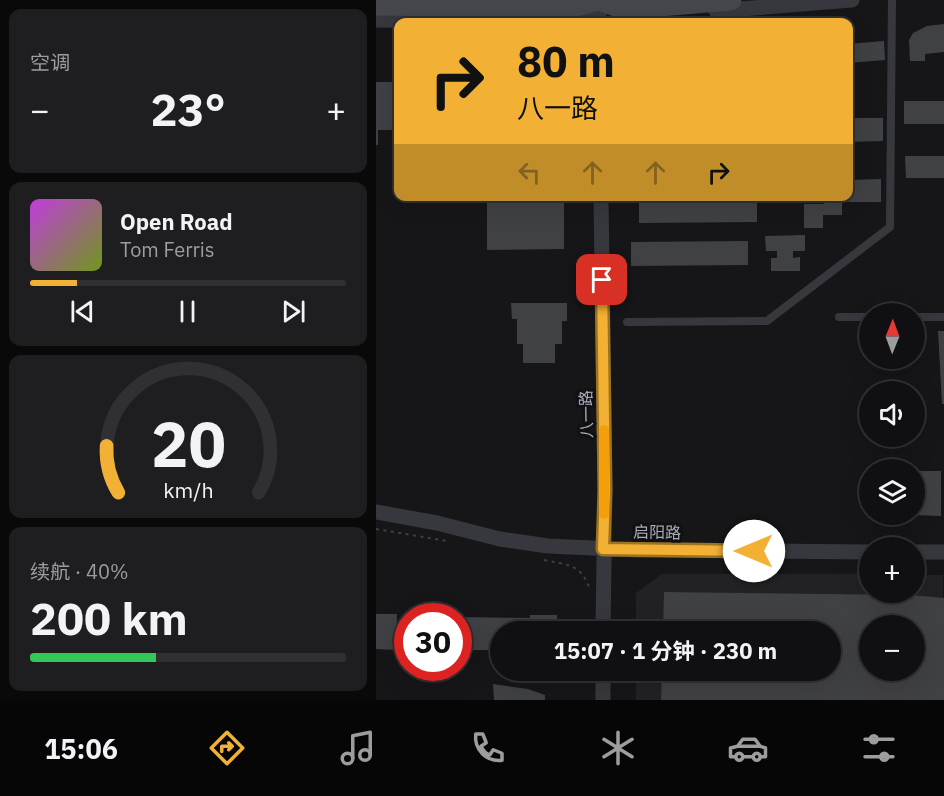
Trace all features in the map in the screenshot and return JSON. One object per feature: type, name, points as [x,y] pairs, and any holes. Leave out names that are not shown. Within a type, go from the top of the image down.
[{"type":"main road","points":[[376,5],[572,7],[599,0],[624,9],[731,0]]},
{"type":"street","points":[[599,0],[624,18],[852,0]]},
{"type":"street","points":[[577,18],[599,0]]},
{"type":"street","points":[[599,0],[599,18]]},
{"type":"street","points":[[376,20],[394,20]]},
{"type":"street","name":"八一路","points":[[601,201],[605,490],[603,621]]},
{"type":"street","name":"启阳路","points":[[376,512],[437,523],[500,539],[548,546],[603,549],[859,552]]},
{"type":"street","points":[[925,552],[943,552]]},
{"type":"street","points":[[603,681],[604,700]]},
{"type":"lane","points":[[626,322],[767,321],[890,227],[892,0]]},
{"type":"lane","points":[[839,318],[859,317]]},
{"type":"lane","points":[[925,317],[943,317]]},
{"type":"path","points":[[376,529],[454,542]]},
{"type":"path","points":[[543,560],[576,567],[585,576],[590,590]]},
{"type":"shaded area","points":[[662,574],[859,574],[859,603],[925,603],[925,575],[943,575],[943,700],[636,700],[636,681],[841,681],[841,621],[636,621],[636,593]]},
{"type":"building","points":[[944,24],[944,52],[925,54],[925,61],[910,61],[909,40],[913,33],[927,26]]},
{"type":"building","points":[[884,41],[885,60],[853,63],[853,44]]},
{"type":"building","points":[[376,82],[394,82],[394,130],[378,130],[378,145],[376,145]]},
{"type":"building","points":[[904,101],[944,101],[944,124],[904,124]]},
{"type":"building","points":[[853,118],[883,118],[883,141],[853,142]]},
{"type":"building","points":[[905,156],[944,156],[944,178],[906,178]]},
{"type":"building","points":[[881,179],[881,202],[842,202],[842,215],[823,215],[823,228],[804,228],[804,204],[853,201],[853,180]]},
{"type":"building","points":[[487,201],[564,201],[564,249],[487,250]]},
{"type":"building","points":[[639,201],[757,201],[757,222],[639,223]]},
{"type":"building","points":[[770,201],[799,201],[799,202]]},
{"type":"building","points":[[805,235],[805,251],[793,251],[793,258],[800,257],[800,271],[771,271],[771,258],[777,258],[777,251],[766,251],[765,236]]},
{"type":"building","points":[[748,241],[748,265],[631,266],[631,242]]},
{"type":"building","points":[[511,303],[567,303],[567,321],[562,321],[562,344],[555,344],[555,363],[523,363],[523,344],[517,344],[517,319],[512,319]]},
{"type":"building","points":[[938,331],[944,331],[944,404],[942,404]]},
{"type":"building","points":[[925,471],[941,471],[941,516],[925,515]]},
{"type":"building","points":[[664,592],[859,594],[859,603],[925,603],[925,596],[944,598],[944,700],[661,700],[662,681],[841,681],[841,621],[663,621]]},
{"type":"building","points":[[376,614],[394,614],[394,650],[376,649]]},
{"type":"building","points":[[530,615],[557,615],[557,621],[490,621],[490,650],[472,650],[472,617],[530,618]]},
{"type":"building","points":[[493,684],[528,689],[545,695],[545,700],[494,700]]},
{"type":"slow traffic","points":[[604,430],[604,514]]},
{"type":"route","points":[[602,280],[605,490],[603,549],[754,551]]}]
